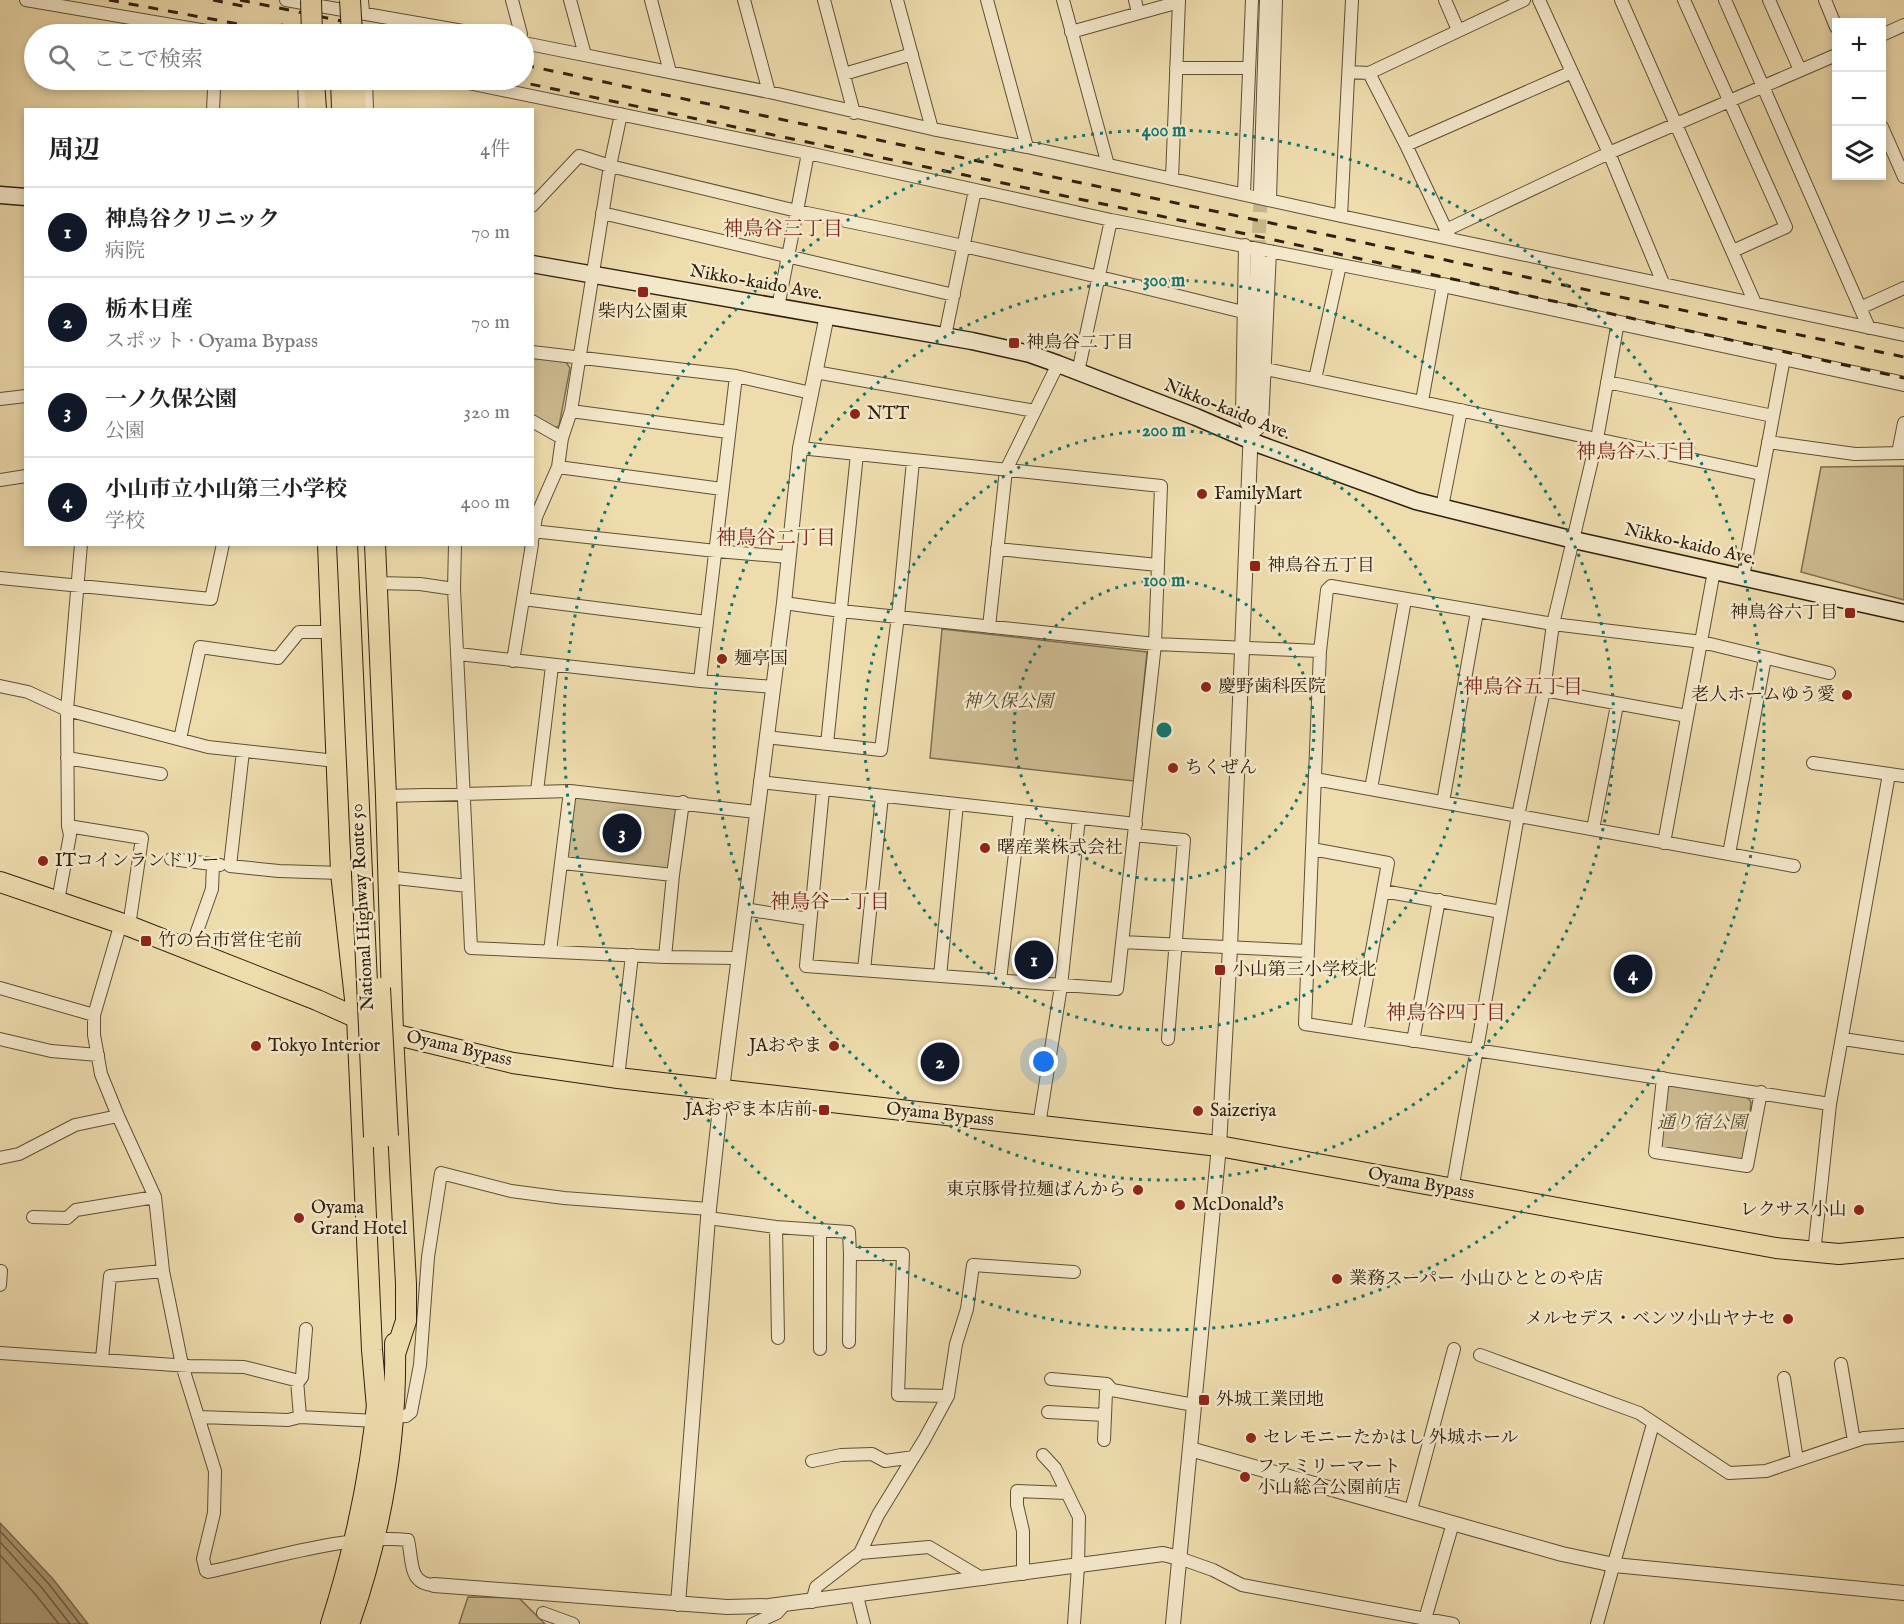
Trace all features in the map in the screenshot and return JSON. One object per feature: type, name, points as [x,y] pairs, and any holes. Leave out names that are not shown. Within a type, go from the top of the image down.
[{"type":"highway","points":[[323,0],[324,24]]},
{"type":"highway","points":[[337,0],[338,24]]},
{"type":"highway","points":[[304,1],[310,24]]},
{"type":"highway","points":[[354,24],[358,4]]},
{"type":"highway","points":[[315,90],[316,108]]},
{"type":"highway","points":[[327,90],[328,108]]},
{"type":"highway","points":[[341,90],[342,108]]},
{"type":"highway","points":[[355,90],[356,108]]},
{"type":"highway","points":[[328,546],[340,873],[357,1017],[372,1350],[382,1415]]},
{"type":"highway","name":"National Highway Route 50","points":[[331,1624],[348,1567],[395,1354],[347,546]]},
{"type":"highway","name":"National Highway Route 50","points":[[349,1624],[374,1539],[386,1482],[380,1366],[381,1137],[361,546]]},
{"type":"highway","points":[[375,546],[393,1034],[406,1284],[406,1321],[395,1354]]},
{"type":"highway","name":"Oyama Bypass","points":[[0,882],[125,925],[357,1017],[393,1034],[513,1063],[618,1078],[1219,1146],[1776,1248],[1814,1253],[1861,1253],[1904,1248]]},
{"type":"main road","points":[[0,195],[24,197]]},
{"type":"main road","name":"Nikko-kaido Ave.","points":[[534,264],[1005,348],[1058,364],[1388,492],[1574,540],[1904,612]]},
{"type":"street","points":[[26,0],[163,24]]},
{"type":"street","points":[[286,0],[358,4],[439,24]]},
{"type":"street","points":[[512,0],[518,24]]},
{"type":"street","points":[[570,0],[585,55]]},
{"type":"street","points":[[651,0],[670,72]]},
{"type":"street","points":[[744,0],[769,92]]},
{"type":"street","points":[[824,0],[854,113]]},
{"type":"street","points":[[897,0],[932,129]]},
{"type":"street","points":[[987,0],[1027,147]]},
{"type":"street","points":[[1063,0],[1108,165]]},
{"type":"street","points":[[1135,0],[1138,13]]},
{"type":"street","points":[[1244,194],[1252,0]]},
{"type":"street","points":[[1265,195],[1267,0]]},
{"type":"street","points":[[1265,195],[1276,0]]},
{"type":"street","points":[[1341,216],[1352,0]]},
{"type":"street","points":[[1445,0],[1458,30]]},
{"type":"street","points":[[1349,72],[1369,73],[1524,0]]},
{"type":"street","points":[[1539,0],[1609,153],[1664,283]]},
{"type":"street","points":[[1621,0],[1755,303]]},
{"type":"street","points":[[1684,0],[1786,227],[1733,251]]},
{"type":"street","points":[[1725,0],[1869,328]]},
{"type":"street","points":[[1768,0],[1800,70]]},
{"type":"street","points":[[1825,0],[1832,18]]},
{"type":"street","points":[[1071,32],[1179,1],[1172,179]]},
{"type":"street","points":[[1886,33],[1904,25]]},
{"type":"street","points":[[534,45],[769,92],[854,113],[1027,147],[1244,194],[1265,195],[1341,216],[1448,234],[1904,334]]},
{"type":"street","points":[[844,74],[912,54]]},
{"type":"street","points":[[1448,234],[1609,153],[1832,57]]},
{"type":"street","points":[[1176,68],[1249,68]]},
{"type":"street","points":[[1406,145],[1572,72]]},
{"type":"street","points":[[1369,73],[1448,234]]},
{"type":"street","points":[[213,108],[214,90]]},
{"type":"street","points":[[304,90],[305,108]]},
{"type":"street","points":[[366,90],[367,108]]},
{"type":"street","points":[[503,90],[808,153],[1112,220],[1245,245],[1264,252],[1443,285],[1904,384]]},
{"type":"street","points":[[534,530],[536,517],[558,467],[562,438],[571,411],[610,165],[621,114]]},
{"type":"street","points":[[1886,136],[1901,163],[1904,177]]},
{"type":"street","points":[[778,307],[808,153]]},
{"type":"street","points":[[534,204],[579,156],[798,211],[964,245],[1243,312]]},
{"type":"street","points":[[945,336],[975,190]]},
{"type":"street","points":[[602,213],[954,295]]},
{"type":"street","points":[[1078,372],[1112,220]]},
{"type":"street","points":[[1245,245],[1242,414],[1251,438]]},
{"type":"street","points":[[1251,438],[1262,425],[1266,369],[1264,252]]},
{"type":"street","points":[[1173,1624],[1219,1146],[1230,948],[1251,438],[1264,252]]},
{"type":"street","points":[[1315,379],[1340,265]]},
{"type":"street","points":[[1422,401],[1443,285]]},
{"type":"street","points":[[1860,308],[1904,288]]},
{"type":"street","points":[[678,1604],[708,1214],[737,958],[784,603],[800,448],[827,315]]},
{"type":"street","points":[[1452,1190],[1518,816],[1544,690],[1553,624],[1597,439],[1618,322]]},
{"type":"street","points":[[534,352],[736,376],[811,393]]},
{"type":"street","points":[[1743,577],[1784,358]]},
{"type":"street","points":[[989,627],[1006,470],[1058,364]]},
{"type":"street","points":[[1266,369],[1761,474]]},
{"type":"street","points":[[815,372],[1035,411]]},
{"type":"street","points":[[700,681],[736,376]]},
{"type":"street","points":[[1607,382],[1773,416]]},
{"type":"street","points":[[0,399],[24,396]]},
{"type":"street","points":[[1442,507],[1461,410]]},
{"type":"street","points":[[571,411],[728,432]]},
{"type":"street","points":[[534,422],[562,438]]},
{"type":"street","points":[[1768,442],[1855,454],[1901,453],[1904,423]]},
{"type":"street","points":[[800,448],[1161,486],[1155,644],[1118,989],[806,966],[823,790]]},
{"type":"street","points":[[827,744],[857,454]]},
{"type":"street","points":[[766,737],[881,750],[898,616],[913,461]]},
{"type":"street","points":[[558,467],[722,489]]},
{"type":"street","points":[[0,480],[24,476]]},
{"type":"street","points":[[534,537],[789,557]]},
{"type":"street","points":[[58,901],[70,835],[67,710],[81,546]]},
{"type":"street","points":[[0,578],[211,599],[223,546]]},
{"type":"street","points":[[454,546],[454,589],[471,948],[737,958]]},
{"type":"street","points":[[513,661],[532,546]]},
{"type":"street","points":[[997,549],[1158,566]]},
{"type":"street","points":[[1664,843],[1714,571]]},
{"type":"street","points":[[376,583],[420,584],[454,589]]},
{"type":"street","points":[[1829,673],[1701,642],[1553,624],[1331,586],[1327,590],[1320,651],[1305,1024],[1830,1104]]},
{"type":"street","points":[[523,599],[707,621]]},
{"type":"street","points":[[1371,789],[1406,600]]},
{"type":"street","points":[[784,603],[1155,644],[1320,651]]},
{"type":"street","points":[[1443,802],[1477,612]]},
{"type":"street","points":[[180,739],[200,647],[279,658],[299,632],[330,632]]},
{"type":"street","points":[[458,654],[552,666],[773,687]]},
{"type":"street","points":[[1729,854],[1765,658]]},
{"type":"street","points":[[537,790],[552,666]]},
{"type":"street","points":[[0,686],[28,692],[67,710],[208,747],[336,761]]},
{"type":"street","points":[[1544,690],[1687,716]]},
{"type":"street","points":[[1593,829],[1617,705]]},
{"type":"street","points":[[230,866],[243,751]]},
{"type":"street","points":[[68,758],[160,774]]},
{"type":"street","points":[[1813,763],[1904,776]]},
{"type":"street","points":[[1814,1253],[1830,1104],[1889,774]]},
{"type":"street","points":[[1315,779],[1794,866]]},
{"type":"street","points":[[760,782],[1079,818],[1184,840],[1168,1039]]},
{"type":"street","points":[[386,796],[537,790],[570,791],[756,812]]},
{"type":"street","points":[[550,951],[563,863],[570,791]]},
{"type":"street","points":[[864,970],[882,796]]},
{"type":"street","points":[[665,957],[683,802]]},
{"type":"street","points":[[940,976],[957,804]]},
{"type":"street","points":[[1000,980],[1020,811]]},
{"type":"street","points":[[1039,1125],[1061,986],[1079,818]]},
{"type":"street","points":[[68,826],[142,838],[125,925],[94,1015],[94,1035],[102,1074],[118,1116],[156,1197],[163,1271],[182,1365],[215,1471],[214,1513],[203,1559],[208,1572],[334,1544],[374,1539],[408,1540],[416,1578],[423,1585],[523,1590],[727,1607],[812,1602],[1163,1554],[1213,1570],[1242,1585],[1452,1624]]},
{"type":"street","points":[[1312,849],[1388,863],[1357,1032]]},
{"type":"street","points":[[171,859],[279,871],[340,873]]},
{"type":"street","points":[[563,863],[673,874]]},
{"type":"street","points":[[190,951],[212,889],[213,864]]},
{"type":"street","points":[[387,877],[468,886]]},
{"type":"street","points":[[1383,891],[1501,912]]},
{"type":"street","points":[[1413,1041],[1439,900]]},
{"type":"street","points":[[744,909],[809,919]]},
{"type":"street","points":[[1122,942],[1307,951]]},
{"type":"street","points":[[618,1078],[632,955]]},
{"type":"street","points":[[0,988],[94,1015]]},
{"type":"street","points":[[0,1039],[51,1051],[98,1055]]},
{"type":"street","points":[[1843,1039],[1904,1048]]},
{"type":"street","points":[[1663,1078],[1655,1152],[1747,1166],[1761,1092]]},
{"type":"street","points":[[0,1158],[19,1154],[75,1125],[118,1116]]},
{"type":"street","points":[[199,1417],[288,1420],[300,1417],[406,1416],[411,1412],[420,1365],[428,1257],[441,1173],[511,1191],[708,1214],[776,1227],[849,1232],[849,1342]]},
{"type":"street","points":[[33,1217],[67,1218],[76,1210],[156,1197]]},
{"type":"street","points":[[776,1227],[778,1338]]},
{"type":"street","points":[[820,1231],[820,1349]]},
{"type":"street","points":[[850,1254],[903,1254],[898,1395],[948,1396]]},
{"type":"street","points":[[812,1602],[816,1587],[860,1553],[878,1515],[948,1396],[956,1344],[967,1308],[973,1265],[1074,1272]]},
{"type":"street","points":[[0,1285],[1,1271]]},
{"type":"street","points":[[102,1359],[110,1276],[163,1271]]},
{"type":"street","points":[[0,1353],[244,1367],[301,1380],[306,1329]]},
{"type":"street","points":[[1412,1510],[1454,1349]]},
{"type":"street","points":[[1480,1355],[1639,1413],[1729,1473],[1766,1471],[1864,1438],[1904,1435]]},
{"type":"street","points":[[1841,1364],[1854,1442]]},
{"type":"street","points":[[1784,1378],[1797,1460]]},
{"type":"street","points":[[1051,1379],[1107,1384],[1112,1390]]},
{"type":"street","points":[[297,1380],[300,1417]]},
{"type":"street","points":[[1104,1440],[1107,1392],[1112,1390],[1194,1405]]},
{"type":"street","points":[[1048,1412],[1105,1415]]},
{"type":"street","points":[[1597,1624],[1653,1424]]},
{"type":"street","points":[[1190,1449],[1562,1554],[1614,1565],[1904,1593]]},
{"type":"street","points":[[812,1461],[841,1455],[872,1454],[885,1461],[914,1456]]},
{"type":"street","points":[[1043,1455],[1055,1468],[1079,1517],[1074,1624]]},
{"type":"street","points":[[1023,1574],[1023,1531],[1017,1505],[1017,1491],[1067,1493]]},
{"type":"street","points":[[1425,1619],[1453,1523]]},
{"type":"street","points":[[860,1553],[929,1547],[983,1579]]},
{"type":"street","points":[[857,1596],[864,1624]]},
{"type":"street","points":[[760,1622],[777,1613],[784,1605]]},
{"type":"street","points":[[543,1613],[573,1624]]},
{"type":"green space","points":[[534,357],[566,362],[570,368],[559,426],[551,429],[534,419]]},
{"type":"green space","points":[[1904,466],[1904,600],[1801,572],[1821,467]]},
{"type":"green space","name":"神久保公園","points":[[942,629],[1147,652],[1134,781],[930,758]]},
{"type":"green space","points":[[573,795],[677,806],[670,871],[567,859]]},
{"type":"green space","name":"通り宿公園","points":[[1670,1084],[1746,1096],[1751,1102],[1745,1157],[1740,1161],[1657,1147],[1664,1090]]},
{"type":"green space","points":[[468,1597],[519,1598],[545,1624],[459,1624]]},
{"type":"water","points":[[0,1523],[53,1579],[88,1624],[0,1624]]},
{"type":"tunnel","points":[[1258,254],[1261,192]]},
{"type":"railway","points":[[109,0],[238,24]]},
{"type":"railway","points":[[213,0],[247,7]]},
{"type":"railway","points":[[240,0],[356,24]]},
{"type":"railway","points":[[534,67],[1904,357]]},
{"type":"railway","points":[[534,85],[1270,239],[1904,378]]},
{"type":"place","name":"柴内公園東","points":[[643,292]]},
{"type":"place","name":"神鳥谷二丁目","points":[[1014,343]]},
{"type":"place","name":"NTT","points":[[855,414]]},
{"type":"place","name":"FamilyMart","points":[[1202,494]]},
{"type":"place","name":"神鳥谷五丁目","points":[[1255,566]]},
{"type":"place","name":"神鳥谷六丁目","points":[[1850,613]]},
{"type":"place","name":"麺亭国","points":[[722,659]]},
{"type":"place","name":"慶野歯科医院","points":[[1206,687]]},
{"type":"place","name":"老人ホームゆう愛","points":[[1847,695]]},
{"type":"place","name":"ちくぜん","points":[[1173,768]]},
{"type":"place","name":"一ノ久保公園","points":[[622,833]]},
{"type":"place","name":"曙産業株式会社","points":[[985,848]]},
{"type":"place","name":"ITコインランドリー","points":[[43,861]]},
{"type":"place","name":"竹の台市営住宅前","points":[[146,941]]},
{"type":"place","name":"神鳥谷クリニック","points":[[1034,960]]},
{"type":"place","name":"小山第三小学校北","points":[[1220,970]]},
{"type":"place","name":"小山市立小山第三小学校","points":[[1633,974]]},
{"type":"place","name":"Tokyo Interior","points":[[256,1046]]},
{"type":"place","name":"JAおやま","points":[[834,1046]]},
{"type":"place","name":"栃木日産","points":[[940,1062]]},
{"type":"place","name":"JAおやま本店前","points":[[824,1110]]},
{"type":"place","name":"Saizeriya","points":[[1198,1111]]},
{"type":"place","name":"東京豚骨拉麺ばんから","points":[[1138,1190]]},
{"type":"place","name":"McDonald's","points":[[1180,1205]]},
{"type":"place","name":"レクサス小山","points":[[1859,1210]]},
{"type":"place","name":"Oyama Grand Hotel","points":[[299,1218]]},
{"type":"place","name":"業務スーパー 小山ひととのや店","points":[[1337,1279]]},
{"type":"place","name":"メルセデス・ベンツ小山ヤナセ","points":[[1788,1319]]},
{"type":"place","name":"外城工業団地","points":[[1204,1400]]},
{"type":"place","name":"セレモニーたかはし 外城ホール","points":[[1251,1438]]},
{"type":"place","name":"ファミリーマート 小山総合公園前店","points":[[1245,1477]]},
{"type":"district","name":"神鳥谷三丁目","points":[[783,229]]},
{"type":"district","name":"神鳥谷六丁目","points":[[1636,452]]},
{"type":"district","name":"神鳥谷二丁目","points":[[776,538]]},
{"type":"district","name":"神鳥谷五丁目","points":[[1523,687]]},
{"type":"district","name":"神鳥谷一丁目","points":[[830,902]]},
{"type":"district","name":"神鳥谷四丁目","points":[[1446,1013]]}]
